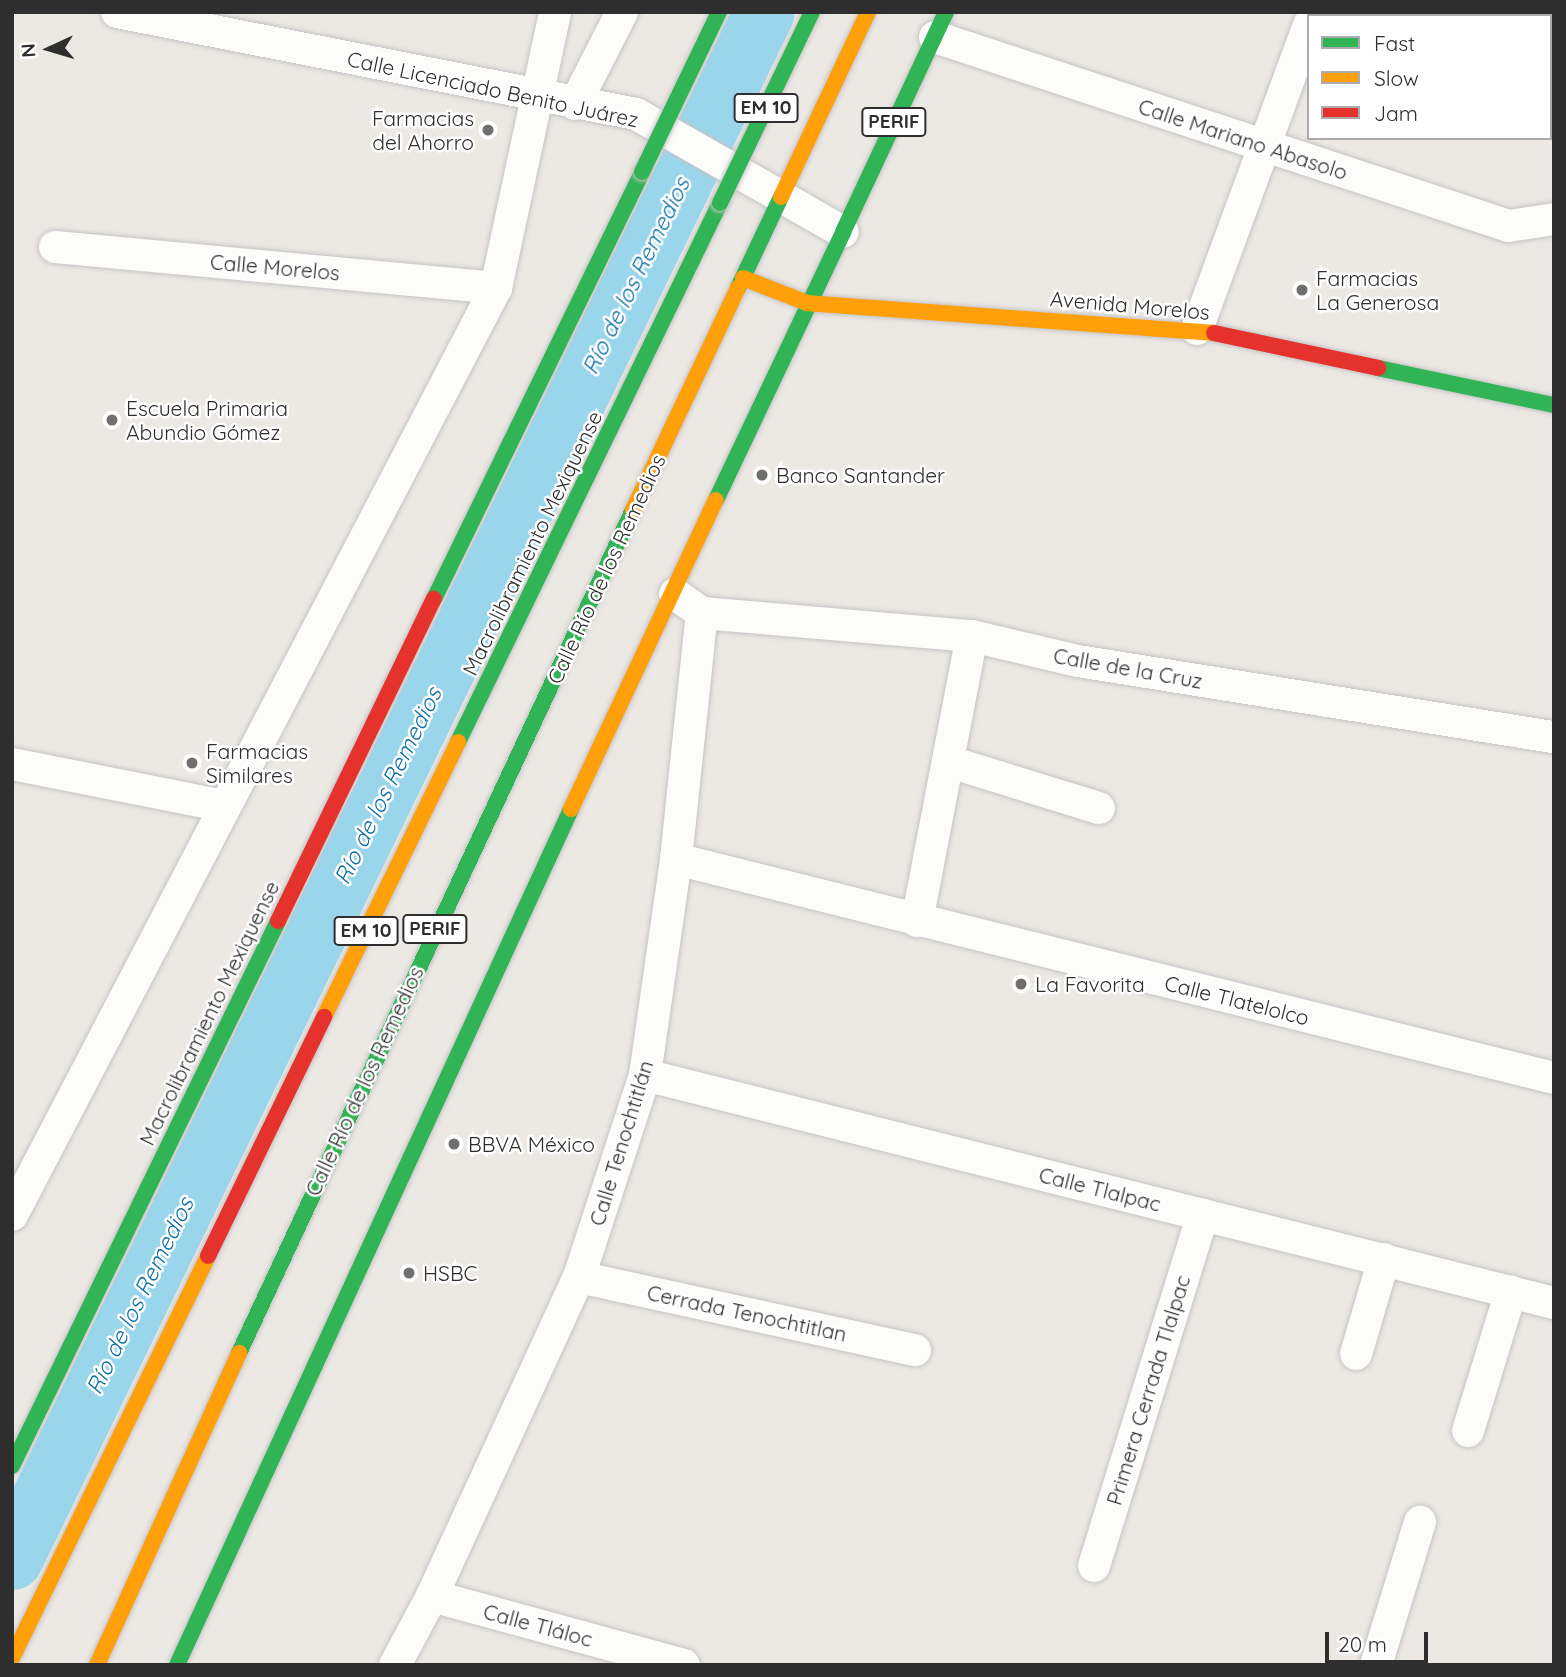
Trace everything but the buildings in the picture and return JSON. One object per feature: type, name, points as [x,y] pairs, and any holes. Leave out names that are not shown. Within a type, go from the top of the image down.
[{"type":"main road","name":"Macrolibramiento Mexiquense","points":[[12,1466],[719,12]]},
{"type":"main road","name":"Macrolibramiento Mexiquense","points":[[12,1658],[812,12]]},
{"type":"main road","name":"PERIF","points":[[771,191],[868,12]]},
{"type":"main road","name":"PERIF","points":[[177,1665],[647,645],[675,594],[807,303],[940,24]]},
{"type":"main road","name":"Calle Río de los Remedios","points":[[97,1665],[390,1023],[743,278],[771,191]]},
{"type":"main road","name":"Avenida Morelos","points":[[743,278],[807,303],[1197,329],[1554,405]]},
{"type":"street","name":"Calle Licenciado Benito Juárez","points":[[117,12],[636,114],[843,232]]},
{"type":"street","points":[[12,1215],[496,288],[555,12]]},
{"type":"street","points":[[575,104],[621,12]]},
{"type":"street","name":"Calle Mariano Abasolo","points":[[940,24],[1263,146],[1509,226],[1554,219]]},
{"type":"street","points":[[1197,329],[1307,29]]},
{"type":"street","name":"Calle Morelos","points":[[55,247],[496,288]]},
{"type":"street","points":[[675,594],[702,613]]},
{"type":"street","name":"Calle de la Cruz","points":[[702,613],[972,636],[1078,661],[1554,737]]},
{"type":"street","name":"Calle Tenochtitlán","points":[[395,1665],[432,1596],[579,1277],[645,1075],[676,859],[702,613]]},
{"type":"street","points":[[917,921],[950,762],[972,636]]},
{"type":"street","points":[[950,762],[1099,808]]},
{"type":"street","points":[[12,764],[225,806]]},
{"type":"street","name":"Calle Tlatelolco","points":[[676,859],[1554,1078]]},
{"type":"street","name":"Calle Tlalpac","points":[[645,1075],[1554,1303]]},
{"type":"street","name":"Primera Cerrada Tlalpac","points":[[1094,1566],[1203,1214]]},
{"type":"street","points":[[1356,1354],[1384,1259]]},
{"type":"street","name":"Cerrada Tenochtitlan","points":[[579,1277],[915,1350]]},
{"type":"street","points":[[1468,1431],[1511,1291]]},
{"type":"street","points":[[1376,1665],[1420,1522]]},
{"type":"street","name":"Calle Tláloc","points":[[432,1596],[684,1665]]},
{"type":"waterway","name":"Río de los Remedios","points":[[12,1559],[764,12]]},
{"type":"traffic: fast","points":[[642,172],[719,12]]},
{"type":"traffic: fast","points":[[720,203],[812,12]]},
{"type":"traffic: fast","points":[[843,232],[946,12]]},
{"type":"traffic: fast","points":[[434,599],[642,172]]},
{"type":"traffic: fast","points":[[738,288],[781,197]]},
{"type":"traffic: fast","points":[[458,742],[720,203]]},
{"type":"traffic: fast","points":[[716,500],[843,232]]},
{"type":"traffic: fast","points":[[1378,368],[1554,405]]},
{"type":"traffic: fast","points":[[239,1353],[633,510]]},
{"type":"traffic: fast","points":[[177,1665],[571,809]]},
{"type":"traffic: fast","points":[[12,1466],[278,921]]},
{"type":"traffic: slow","points":[[781,197],[868,12]]},
{"type":"traffic: slow","points":[[743,278],[807,303],[1214,333]]},
{"type":"traffic: slow","points":[[633,510],[738,288]]},
{"type":"traffic: slow","points":[[571,809],[716,500]]},
{"type":"traffic: slow","points":[[324,1017],[458,742]]},
{"type":"traffic: slow","points":[[12,1658],[208,1256]]},
{"type":"traffic: slow","points":[[97,1665],[239,1353]]},
{"type":"traffic: jam","points":[[1214,333],[1378,368]]},
{"type":"traffic: jam","points":[[278,921],[434,599]]},
{"type":"traffic: jam","points":[[208,1256],[324,1017]]},
{"type":"place","name":"Farmacias del Ahorro","points":[[488,130]]},
{"type":"place","name":"Farmacias La Generosa","points":[[1302,290]]},
{"type":"place","name":"Escuela Primaria Abundio Gómez","points":[[112,420]]},
{"type":"place","name":"Banco Santander","points":[[762,475]]},
{"type":"place","name":"Farmacias Similares","points":[[192,763]]},
{"type":"place","name":"La Favorita","points":[[1021,984]]},
{"type":"place","name":"BBVA México","points":[[454,1144]]},
{"type":"place","name":"HSBC","points":[[409,1273]]}]
